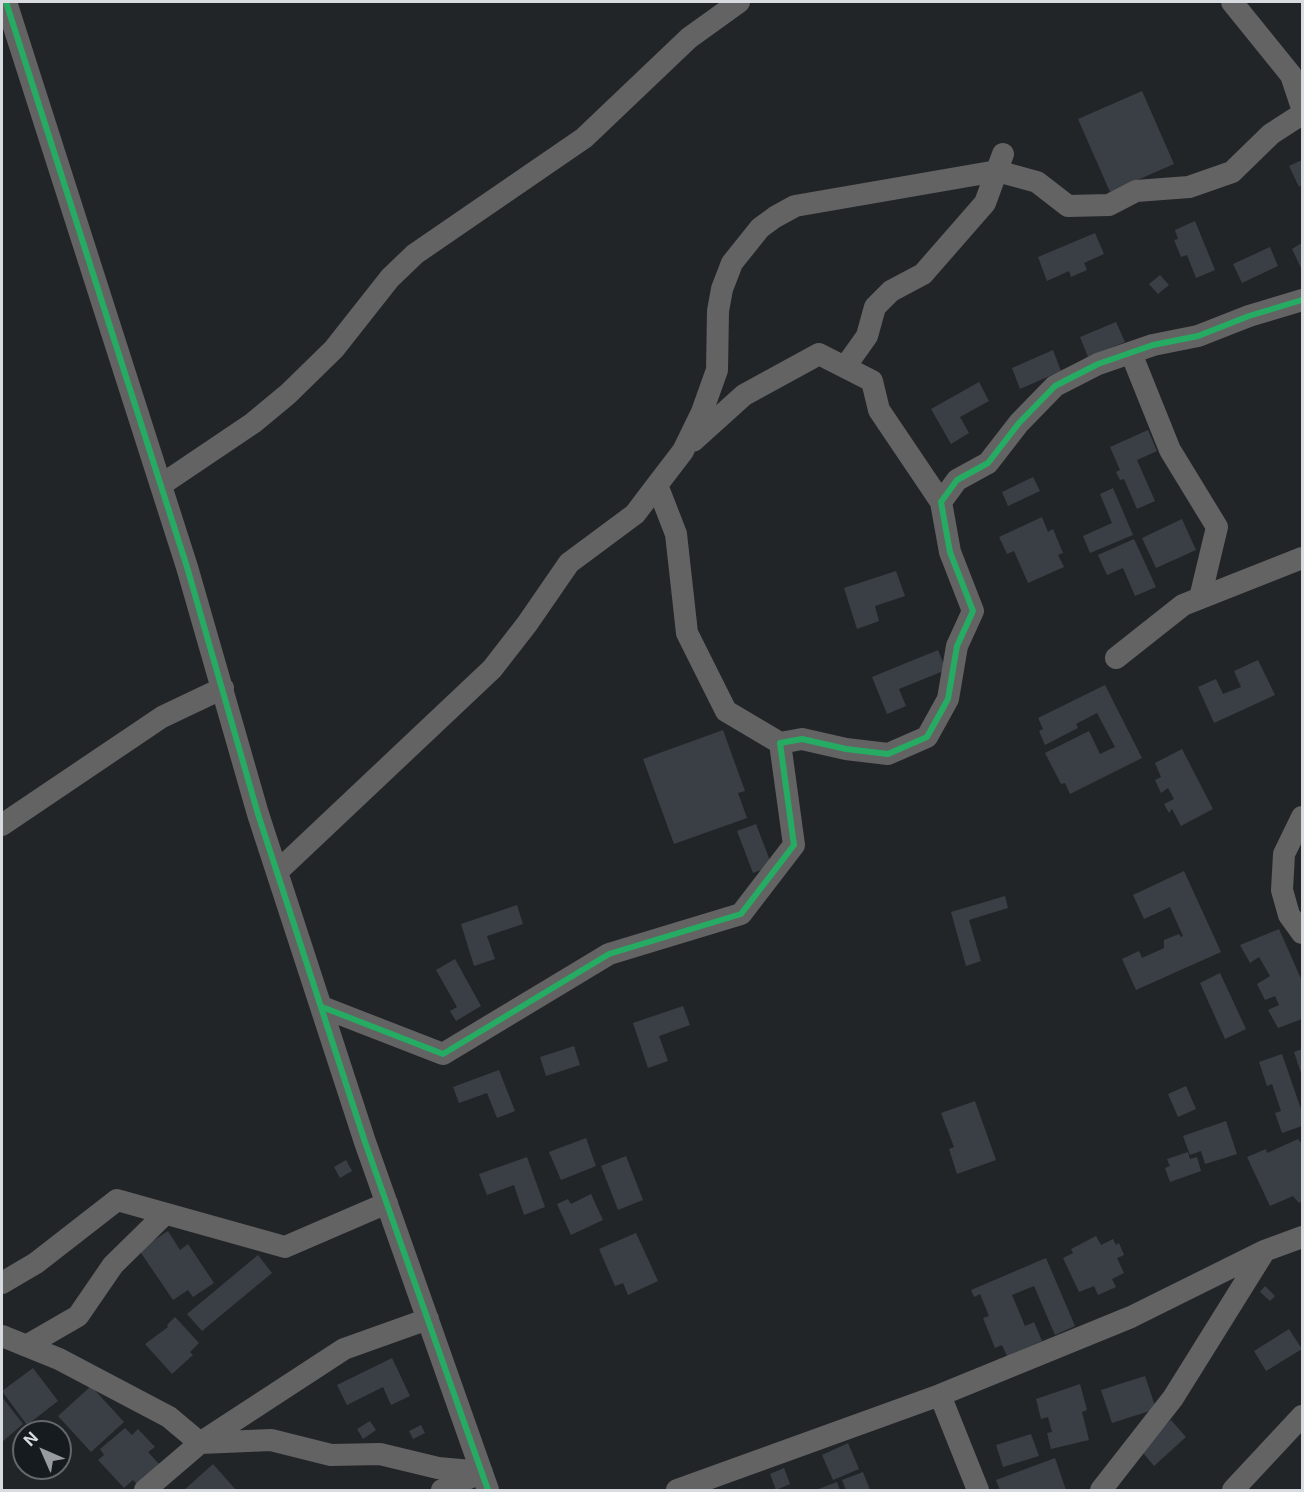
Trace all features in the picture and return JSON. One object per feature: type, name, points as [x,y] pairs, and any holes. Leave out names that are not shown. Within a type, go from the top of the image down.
[{"type":"street","points":[[6,2],[161,485],[278,871],[322,1007],[387,1203],[485,1481]]},
{"type":"street","points":[[161,485],[253,423],[288,394],[334,349],[390,278],[415,254],[584,138],[689,38],[739,2]]},
{"type":"street","points":[[1232,2],[1290,75],[1302,108]]},
{"type":"street","points":[[278,871],[492,669],[569,563],[592,543],[635,513],[657,485],[682,451],[702,412],[717,370],[718,311],[722,289],[732,263],[760,228],[795,206],[1000,162],[1037,182],[1068,206],[1109,205],[1136,191],[1189,187],[1232,172],[1271,134],[1302,114]]},
{"type":"street","points":[[844,367],[867,336],[876,307],[891,291],[923,274],[985,203],[1000,162]]},
{"type":"street","points":[[941,502],[957,480],[988,463],[1019,423],[1055,386],[1098,364],[1198,336],[1249,316],[1302,300]]},
{"type":"street","points":[[1131,353],[1170,450],[1217,527],[1200,598]]},
{"type":"street","points":[[657,485],[676,534],[687,633],[726,711],[780,743],[802,739],[846,749],[888,754],[927,737],[948,699],[957,646],[973,611],[950,552],[941,502],[879,410],[872,381],[819,354],[744,394],[682,451]]},
{"type":"street","points":[[1116,658],[1183,605],[1302,558]]},
{"type":"street","points":[[2,825],[162,717],[223,688]]},
{"type":"street","points":[[322,1007],[443,1054],[609,954],[741,914],[794,845],[780,743]]},
{"type":"street","points":[[1302,817],[1284,854],[1282,890],[1289,915],[1302,933]]},
{"type":"street","points":[[2,1282],[36,1263],[117,1200],[285,1247],[387,1203]]},
{"type":"street","points":[[26,1346],[78,1316],[113,1265],[165,1214]]},
{"type":"street","points":[[677,1491],[940,1395],[1131,1317],[1264,1251],[1302,1237]]},
{"type":"street","points":[[1101,1491],[1173,1398],[1264,1251]]},
{"type":"street","points":[[145,1491],[200,1443],[345,1349],[428,1319]]},
{"type":"street","points":[[2,1336],[59,1359],[169,1417],[200,1443],[271,1440],[331,1455],[380,1454],[485,1481]]},
{"type":"street","points":[[940,1395],[978,1491]]},
{"type":"street","points":[[1233,1491],[1302,1416]]},
{"type":"street","points":[[442,1491],[485,1481]]},
{"type":"building","points":[[1142,91],[1174,164],[1110,192],[1078,119]]},
{"type":"building","points":[[1302,160],[1302,185],[1299,187],[1289,166]]},
{"type":"building","points":[[1195,221],[1215,270],[1196,278],[1187,255],[1181,257],[1174,240],[1178,239],[1175,230]]},
{"type":"building","points":[[1095,233],[1104,254],[1084,263],[1087,270],[1071,277],[1069,271],[1047,281],[1038,257]]},
{"type":"building","points":[[1302,243],[1302,270],[1292,249]]},
{"type":"building","points":[[1270,247],[1278,266],[1242,283],[1233,264]]},
{"type":"building","points":[[1160,275],[1169,285],[1158,294],[1149,284]]},
{"type":"building","points":[[1116,322],[1125,342],[1088,357],[1080,337]]},
{"type":"building","points":[[1053,350],[1061,371],[1020,389],[1012,368]]},
{"type":"building","points":[[979,382],[989,401],[960,417],[969,433],[951,444],[931,409]]},
{"type":"building","points":[[1148,430],[1157,451],[1137,460],[1155,501],[1137,509],[1124,479],[1120,480],[1116,472],[1120,470],[1110,447]]},
{"type":"building","points":[[1033,477],[1040,491],[1008,506],[1002,492]]},
{"type":"building","points":[[1113,488],[1133,535],[1090,553],[1083,536],[1112,523],[1100,494]]},
{"type":"building","points":[[1042,517],[1048,532],[1053,529],[1063,553],[1058,555],[1064,567],[1028,583],[1014,551],[1007,554],[999,537]]},
{"type":"building","points":[[1182,519],[1196,550],[1156,568],[1142,538]]},
{"type":"building","points":[[1134,539],[1156,587],[1135,596],[1123,568],[1107,575],[1098,555]]},
{"type":"building","points":[[896,571],[905,596],[875,606],[879,621],[857,629],[844,588]]},
{"type":"building","points":[[938,650],[946,670],[899,689],[906,706],[887,714],[872,677]]},
{"type":"building","points":[[1258,660],[1275,695],[1214,723],[1198,687],[1216,679],[1223,694],[1241,687],[1234,671]]},
{"type":"building","points":[[1105,685],[1142,758],[1070,794],[1065,783],[1061,784],[1045,753],[1089,731],[1100,754],[1115,747],[1097,713],[1076,724],[1078,728],[1045,745],[1039,731],[1043,729],[1038,718]]},
{"type":"building","points":[[723,730],[745,791],[738,793],[747,818],[674,844],[643,759]]},
{"type":"building","points":[[1182,749],[1213,809],[1181,826],[1172,809],[1169,813],[1164,804],[1174,799],[1168,788],[1161,793],[1155,780],[1161,777],[1155,763]]},
{"type":"building","points":[[756,824],[772,866],[753,873],[737,831]]},
{"type":"building","points":[[1184,871],[1221,952],[1136,990],[1122,959],[1139,951],[1142,958],[1164,948],[1164,940],[1179,934],[1183,936],[1170,907],[1144,919],[1133,895]]},
{"type":"building","points":[[1005,896],[1008,908],[969,920],[981,961],[966,966],[951,912]]},
{"type":"building","points":[[517,905],[523,924],[487,936],[495,959],[474,966],[461,924]]},
{"type":"building","points":[[1279,929],[1302,981],[1302,1019],[1278,1028],[1268,1010],[1279,1005],[1275,996],[1265,1000],[1257,984],[1270,976],[1259,957],[1250,963],[1240,945]]},
{"type":"building","points":[[455,959],[481,1006],[456,1021],[450,1011],[457,1007],[436,970]]},
{"type":"building","points":[[1220,973],[1246,1029],[1225,1039],[1200,983]]},
{"type":"building","points":[[683,1006],[690,1025],[659,1036],[668,1061],[648,1068],[633,1023]]},
{"type":"building","points":[[574,1046],[580,1065],[546,1076],[540,1057]]},
{"type":"building","points":[[1302,1049],[1302,1076],[1294,1052]]},
{"type":"building","points":[[1282,1054],[1302,1112],[1302,1126],[1282,1133],[1275,1113],[1281,1111],[1272,1084],[1267,1086],[1259,1062]]},
{"type":"building","points":[[499,1070],[515,1111],[497,1118],[487,1093],[459,1103],[453,1087]]},
{"type":"building","points":[[1186,1086],[1196,1109],[1178,1117],[1168,1094]]},
{"type":"building","points":[[975,1101],[996,1160],[957,1174],[949,1149],[954,1147],[941,1113]]},
{"type":"building","points":[[1226,1121],[1237,1154],[1205,1164],[1201,1151],[1190,1155],[1183,1136]]},
{"type":"building","points":[[586,1138],[596,1166],[561,1180],[549,1152]]},
{"type":"building","points":[[1298,1139],[1302,1144],[1302,1201],[1299,1203],[1293,1196],[1270,1206],[1247,1157],[1266,1149],[1267,1153]]},
{"type":"building","points":[[1188,1152],[1190,1159],[1197,1157],[1201,1171],[1170,1182],[1165,1168],[1170,1166],[1167,1159]]},
{"type":"building","points":[[626,1156],[643,1200],[618,1210],[601,1166]]},
{"type":"building","points":[[527,1157],[545,1207],[524,1215],[514,1185],[487,1195],[479,1174]]},
{"type":"building","points":[[346,1160],[352,1171],[340,1178],[334,1167]]},
{"type":"building","points":[[591,1194],[603,1220],[571,1235],[557,1204],[568,1199],[571,1204]]},
{"type":"building","points":[[168,1231],[180,1250],[188,1244],[214,1283],[193,1297],[188,1290],[173,1300],[139,1250]]},
{"type":"building","points":[[636,1233],[658,1281],[628,1295],[623,1283],[615,1286],[599,1249]]},
{"type":"building","points":[[1096,1236],[1101,1245],[1113,1239],[1116,1245],[1119,1243],[1124,1255],[1117,1258],[1124,1273],[1112,1279],[1116,1287],[1098,1295],[1094,1286],[1079,1292],[1063,1258],[1073,1253],[1071,1249]]},
{"type":"building","points":[[258,1255],[272,1273],[202,1331],[187,1314]]},
{"type":"building","points":[[1046,1258],[1075,1326],[1055,1335],[1034,1286],[1012,1295],[1025,1326],[1034,1322],[1042,1341],[1007,1356],[1002,1345],[995,1348],[983,1318],[989,1316],[980,1294],[974,1297],[971,1290]]},
{"type":"building","points":[[1265,1286],[1275,1296],[1270,1301],[1260,1292]]},
{"type":"building","points":[[175,1317],[199,1343],[190,1352],[193,1355],[172,1374],[145,1344],[168,1327],[167,1325]]},
{"type":"building","points":[[1289,1329],[1302,1349],[1266,1371],[1254,1351]]},
{"type":"building","points":[[392,1358],[410,1396],[391,1405],[383,1387],[347,1405],[337,1385]]},
{"type":"building","points":[[33,1368],[58,1401],[33,1420],[23,1420],[2,1391]]},
{"type":"building","points":[[1145,1376],[1156,1409],[1112,1423],[1101,1390]]},
{"type":"building","points":[[1080,1384],[1087,1410],[1082,1412],[1089,1440],[1051,1449],[1047,1433],[1052,1432],[1048,1417],[1041,1419],[1036,1399]]},
{"type":"building","points":[[91,1386],[124,1422],[91,1452],[72,1431],[72,1420],[62,1420],[58,1416]]},
{"type":"building","points":[[2,1397],[20,1420],[12,1420],[12,1433],[2,1442]]},
{"type":"building","points":[[1171,1420],[1186,1437],[1154,1466],[1139,1448]]},
{"type":"building","points":[[370,1421],[376,1430],[363,1439],[357,1429]]},
{"type":"building","points":[[421,1425],[425,1433],[413,1439],[409,1431]]},
{"type":"building","points":[[125,1428],[132,1435],[138,1429],[155,1447],[148,1452],[159,1464],[137,1484],[133,1480],[124,1488],[98,1460],[104,1455],[100,1449]]},
{"type":"building","points":[[1031,1434],[1039,1456],[1003,1467],[996,1445]]},
{"type":"building","points":[[848,1443],[859,1469],[833,1480],[822,1455]]},
{"type":"building","points":[[1055,1458],[1066,1490],[1000,1490],[996,1480]]},
{"type":"building","points":[[213,1464],[236,1490],[184,1490]]},
{"type":"building","points":[[784,1468],[790,1484],[776,1490],[770,1474]]},
{"type":"building","points":[[863,1472],[870,1490],[846,1490],[842,1480]]},
{"type":"building","points":[[837,1482],[840,1490],[816,1490]]},
{"type":"cycle path","points":[[6,2],[187,567],[258,814],[365,1142],[488,1490]]},
{"type":"cycle path","points":[[322,1007],[443,1054],[609,954],[741,914],[794,845],[780,743],[802,739],[846,749],[888,754],[927,737],[948,699],[957,646],[973,611],[950,552],[941,502],[957,480],[988,463],[1019,423],[1055,386],[1098,364],[1153,345],[1198,336],[1249,316],[1302,300]]}]
